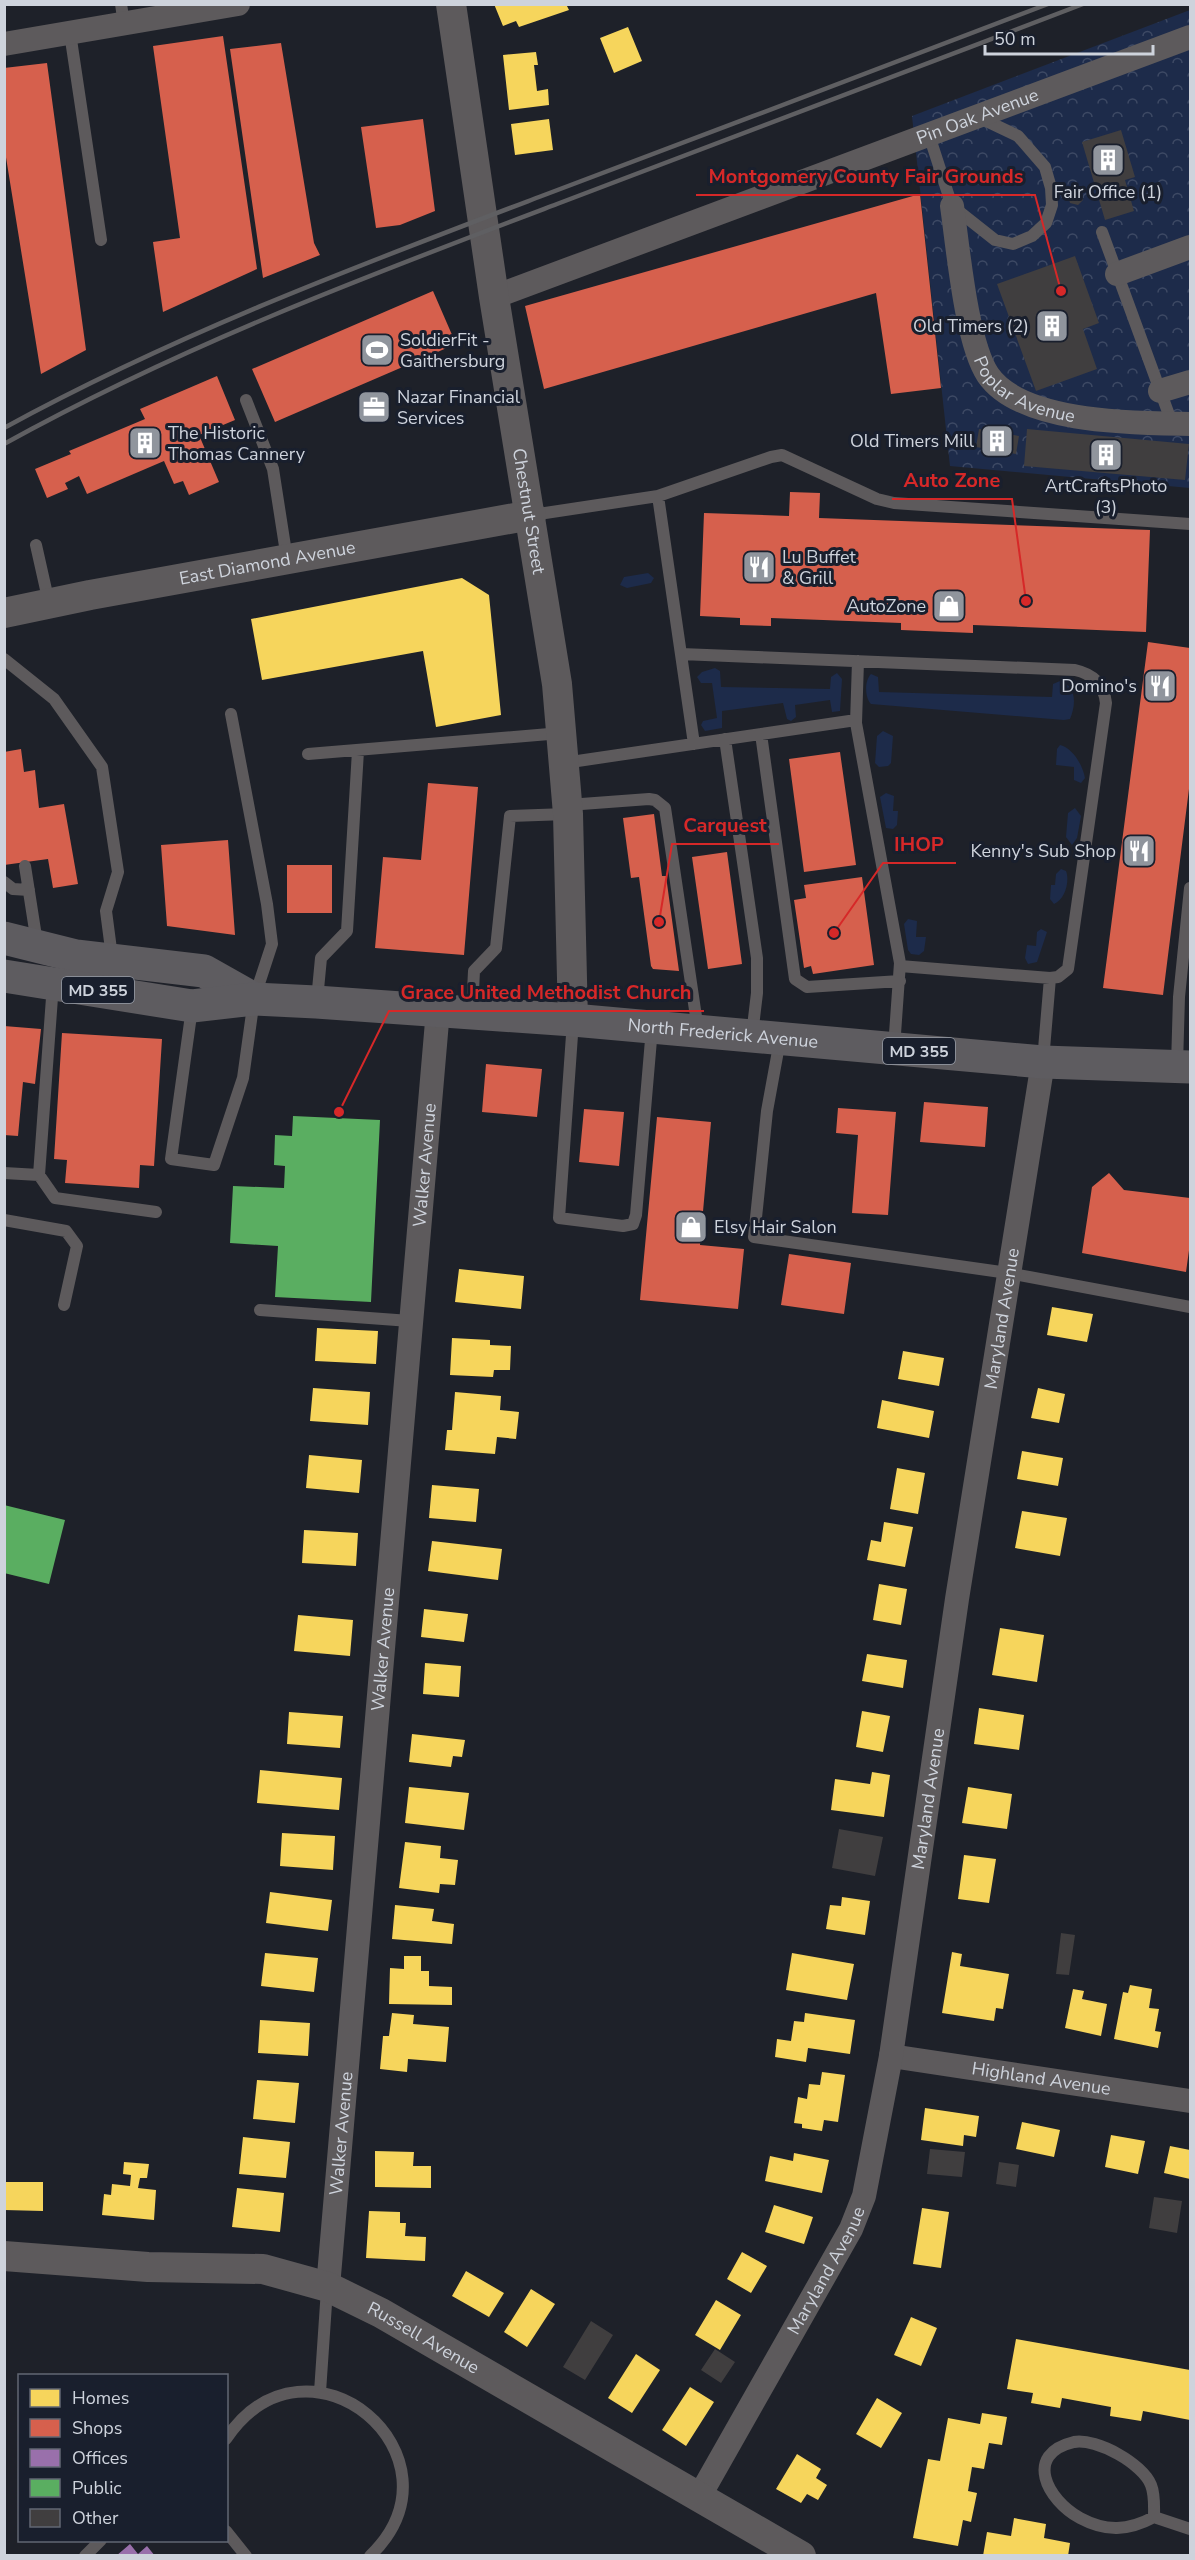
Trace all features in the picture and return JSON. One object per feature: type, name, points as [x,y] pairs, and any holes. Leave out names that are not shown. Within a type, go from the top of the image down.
[{"type":"main road","name":"North Frederick Avenue","points":[[4,938],[76,956],[204,971],[254,999]]},
{"type":"main road","name":"North Frederick Avenue","points":[[4,976],[192,1006],[254,999],[316,1002],[573,1020],[1043,1062],[1184,1066]]},
{"type":"street","points":[[4,44],[69,33],[123,14],[238,4]]},
{"type":"street","name":"Chestnut Street","points":[[451,4],[494,297],[531,515],[562,733],[568,809],[573,1020]]},
{"type":"street","name":"Pin Oak Avenue","points":[[494,297],[1191,37]]},
{"type":"street","name":"Poplar Avenue","points":[[952,206],[964,292],[977,348],[988,375],[1007,391],[1035,408],[1080,417],[1181,423]]},
{"type":"street","points":[[1117,274],[1191,247]]},
{"type":"street","points":[[1160,391],[1191,382]]},
{"type":"street","name":"East Diamond Avenue","points":[[4,614],[287,559],[531,515]]},
{"type":"street","name":"Walker Avenue","points":[[328,2287],[438,1010]]},
{"type":"street","name":"Maryland Avenue","points":[[699,2497],[851,2229],[864,2196],[891,2056],[1008,1273],[1043,1062]]},
{"type":"street","name":"Highland Avenue","points":[[891,2056],[1191,2101]]},
{"type":"street","name":"Russell Avenue","points":[[4,2256],[148,2267],[263,2269],[328,2287],[392,2319],[801,2556]]},
{"type":"lane","points":[[69,33],[101,240]]},
{"type":"lane","points":[[929,135],[952,206],[995,240],[1012,244],[1032,236],[1046,223],[1052,205],[1051,188],[1045,167],[1018,136],[977,117]]},
{"type":"lane","points":[[1102,232],[1160,391],[1181,423]]},
{"type":"lane","points":[[246,400],[273,469],[287,559]]},
{"type":"lane","points":[[531,515],[658,496],[782,455],[877,499],[894,503],[1191,524]]},
{"type":"lane","points":[[658,496],[694,744]]},
{"type":"lane","points":[[36,545],[49,604]]},
{"type":"lane","points":[[681,654],[1075,670],[1088,674],[1102,687],[1106,703],[1070,963],[1064,974],[1050,978],[900,966]]},
{"type":"lane","points":[[4,659],[54,699],[102,767],[118,872],[106,910],[113,961]]},
{"type":"lane","points":[[858,661],[856,720],[900,966],[894,1048]]},
{"type":"lane","points":[[192,1006],[171,1159],[214,1165],[243,1078],[254,999],[272,944],[267,904],[231,714]]},
{"type":"lane","points":[[564,763],[856,720]]},
{"type":"lane","points":[[308,754],[562,733]]},
{"type":"lane","points":[[761,734],[795,979],[807,987],[900,981]]},
{"type":"lane","points":[[725,740],[757,958],[757,993],[766,1037],[767,1111],[754,1237],[1008,1273],[1191,1307]]},
{"type":"lane","points":[[316,1002],[321,958],[347,931],[358,751]]},
{"type":"lane","points":[[472,1012],[474,971],[496,948],[510,816],[649,799],[655,800],[665,808],[698,1031]]},
{"type":"lane","points":[[26,866],[38,947]]},
{"type":"lane","points":[[4,882],[13,889],[29,890]]},
{"type":"lane","points":[[1184,1066],[1179,998],[1191,888]]},
{"type":"lane","points":[[1043,1062],[1050,978]]},
{"type":"lane","points":[[53,982],[39,1175],[55,1198],[156,1212]]},
{"type":"lane","points":[[573,1020],[559,1218],[623,1226],[633,1224],[636,1215],[652,1027]]},
{"type":"lane","points":[[4,1173],[39,1175]]},
{"type":"lane","points":[[4,1220],[66,1231],[77,1246],[64,1305]]},
{"type":"lane","points":[[260,1310],[410,1321]]},
{"type":"lane","points":[[320,2392],[328,2287]]},
{"type":"lane","points":[[228,2436],[236,2425],[258,2406],[286,2394],[320,2392],[337,2395],[367,2411],[381,2425],[399,2461],[402,2483],[400,2503],[386,2538],[370,2556]]},
{"type":"lane","points":[[1154,2517],[1151,2484],[1131,2462],[1100,2446],[1077,2442],[1062,2446],[1051,2455],[1046,2465],[1045,2477],[1048,2490],[1069,2512],[1096,2526],[1112,2529],[1138,2526],[1154,2517],[1191,2529]]},
{"type":"lane","points":[[228,2534],[246,2556]]},
{"type":"lane","points":[[85,2556],[100,2542]]},
{"type":"green space","points":[[1190,10],[1190,488],[950,466],[912,116]]},
{"type":"green space","points":[[648,573],[654,578],[651,583],[627,588],[620,585],[624,577]]},
{"type":"green space","points":[[715,668],[720,671],[721,687],[830,689],[831,677],[837,673],[842,679],[840,711],[832,712],[830,700],[795,705],[796,717],[791,721],[787,719],[783,703],[722,711],[722,728],[705,731],[701,725],[703,721],[717,718],[712,683],[701,683],[697,677],[702,672]]},
{"type":"green space","points":[[871,674],[878,677],[879,692],[1052,697],[1053,684],[1060,681],[1070,687],[1074,702],[1070,719],[1064,720],[871,704],[867,698],[866,689]]},
{"type":"green space","points":[[883,731],[893,736],[891,763],[888,766],[879,767],[875,763],[877,736]]},
{"type":"green space","points":[[1060,745],[1069,750],[1080,763],[1085,778],[1081,783],[1074,780],[1074,767],[1056,765],[1057,749]]},
{"type":"green space","points":[[886,793],[894,796],[893,811],[898,811],[897,825],[893,829],[886,828],[880,797]]},
{"type":"green space","points":[[1075,808],[1081,816],[1077,838],[1072,845],[1066,837],[1068,813]]},
{"type":"green space","points":[[1061,869],[1066,871],[1067,885],[1061,899],[1054,904],[1050,899],[1051,885],[1055,885],[1056,874]]},
{"type":"green space","points":[[908,919],[917,921],[916,937],[926,937],[924,951],[919,955],[911,954],[908,950],[904,924]]},
{"type":"green space","points":[[1041,929],[1047,932],[1037,962],[1028,964],[1025,958],[1027,945],[1036,946],[1037,932]]},
{"type":"building: Homes","points":[[494,4],[566,4],[569,10],[519,27],[516,21],[503,26]]},
{"type":"building: Homes","points":[[628,27],[642,61],[614,73],[600,38]]},
{"type":"building: Homes","points":[[536,52],[538,65],[534,65],[537,91],[548,89],[549,105],[509,110],[503,55]]},
{"type":"building: Homes","points":[[549,119],[553,150],[515,155],[511,124]]},
{"type":"building: Homes","points":[[462,578],[489,595],[501,715],[436,727],[423,651],[262,680],[251,619]]},
{"type":"building: Homes","points":[[459,1269],[524,1276],[521,1309],[455,1302]]},
{"type":"building: Homes","points":[[1052,1307],[1093,1314],[1087,1342],[1047,1335]]},
{"type":"building: Homes","points":[[317,1328],[378,1331],[376,1364],[315,1361]]},
{"type":"building: Homes","points":[[452,1338],[490,1340],[490,1345],[511,1346],[510,1370],[494,1370],[493,1377],[450,1375]]},
{"type":"building: Homes","points":[[903,1351],[944,1358],[939,1386],[898,1379]]},
{"type":"building: Homes","points":[[313,1388],[370,1392],[368,1425],[310,1421]]},
{"type":"building: Homes","points":[[1038,1388],[1065,1394],[1059,1423],[1031,1418]]},
{"type":"building: Homes","points":[[455,1392],[501,1396],[500,1410],[519,1412],[516,1439],[497,1437],[495,1454],[445,1450],[447,1430],[452,1430]]},
{"type":"building: Homes","points":[[882,1400],[934,1411],[929,1438],[877,1428]]},
{"type":"building: Homes","points":[[1022,1451],[1063,1458],[1058,1486],[1017,1479]]},
{"type":"building: Homes","points":[[309,1455],[362,1460],[359,1493],[306,1488]]},
{"type":"building: Homes","points":[[897,1468],[925,1473],[918,1514],[890,1509]]},
{"type":"building: Homes","points":[[432,1485],[479,1489],[476,1522],[429,1518]]},
{"type":"building: Homes","points":[[1022,1511],[1067,1518],[1060,1556],[1015,1548]]},
{"type":"building: Homes","points":[[884,1522],[913,1527],[905,1567],[867,1560],[871,1540],[881,1542]]},
{"type":"building: Homes","points":[[304,1530],[358,1533],[356,1566],[302,1563]]},
{"type":"building: Homes","points":[[432,1541],[502,1549],[498,1580],[428,1571]]},
{"type":"building: Homes","points":[[879,1584],[907,1589],[901,1625],[873,1620]]},
{"type":"building: Homes","points":[[424,1609],[468,1614],[464,1642],[421,1637]]},
{"type":"building: Homes","points":[[298,1615],[353,1620],[350,1656],[294,1651]]},
{"type":"building: Homes","points":[[1000,1628],[1044,1635],[1037,1682],[992,1675]]},
{"type":"building: Homes","points":[[867,1654],[907,1660],[903,1688],[862,1681]]},
{"type":"building: Homes","points":[[425,1663],[461,1666],[459,1697],[423,1694]]},
{"type":"building: Homes","points":[[979,1708],[1024,1715],[1019,1750],[974,1744]]},
{"type":"building: Homes","points":[[862,1711],[890,1716],[883,1752],[856,1747]]},
{"type":"building: Homes","points":[[289,1712],[343,1716],[340,1748],[287,1744]]},
{"type":"building: Homes","points":[[412,1734],[465,1740],[462,1757],[453,1756],[451,1767],[409,1762]]},
{"type":"building: Homes","points":[[260,1770],[342,1778],[339,1810],[257,1803]]},
{"type":"building: Homes","points":[[872,1772],[890,1775],[884,1817],[831,1810],[835,1779],[870,1784]]},
{"type":"building: Homes","points":[[409,1787],[469,1793],[464,1830],[405,1823]]},
{"type":"building: Homes","points":[[968,1787],[1012,1794],[1007,1829],[962,1823]]},
{"type":"building: Homes","points":[[282,1833],[335,1836],[333,1870],[280,1866]]},
{"type":"building: Homes","points":[[405,1842],[441,1846],[440,1858],[458,1860],[455,1885],[440,1884],[439,1893],[399,1888]]},
{"type":"building: Homes","points":[[964,1855],[996,1859],[989,1903],[958,1899]]},
{"type":"building: Homes","points":[[270,1892],[332,1900],[328,1931],[266,1923]]},
{"type":"building: Homes","points":[[842,1897],[870,1901],[865,1935],[826,1929],[830,1905],[841,1906]]},
{"type":"building: Homes","points":[[395,1905],[434,1909],[432,1921],[454,1924],[452,1944],[392,1939]]},
{"type":"building: Homes","points":[[952,1952],[962,1954],[960,1966],[1009,1974],[1003,2009],[996,2008],[994,2021],[942,2013]]},
{"type":"building: Homes","points":[[265,1953],[318,1958],[314,1992],[261,1986]]},
{"type":"building: Homes","points":[[792,1953],[854,1964],[847,2000],[786,1990]]},
{"type":"building: Homes","points":[[404,1956],[421,1956],[421,1971],[429,1971],[429,1986],[452,1987],[452,2005],[389,2004],[390,1968],[404,1969]]},
{"type":"building: Homes","points":[[1130,1985],[1152,1989],[1149,2008],[1159,2009],[1155,2031],[1161,2032],[1158,2048],[1114,2039],[1123,1992],[1128,1993]]},
{"type":"building: Homes","points":[[1073,1989],[1084,1991],[1082,1999],[1107,2004],[1101,2036],[1065,2028]]},
{"type":"building: Homes","points":[[392,2013],[414,2015],[413,2024],[449,2027],[446,2062],[408,2059],[407,2072],[380,2069],[383,2036],[389,2036]]},
{"type":"building: Homes","points":[[805,2013],[855,2020],[850,2054],[808,2048],[806,2062],[775,2057],[777,2039],[791,2041],[794,2021],[804,2022]]},
{"type":"building: Homes","points":[[260,2020],[310,2023],[308,2056],[258,2053]]},
{"type":"building: Homes","points":[[822,2072],[845,2075],[838,2122],[824,2120],[822,2131],[802,2128],[802,2124],[794,2123],[798,2097],[807,2099],[809,2084],[820,2085]]},
{"type":"building: Homes","points":[[257,2080],[299,2083],[295,2123],[253,2119]]},
{"type":"building: Homes","points":[[925,2108],[979,2116],[976,2137],[964,2135],[963,2146],[921,2140]]},
{"type":"building: Homes","points":[[1022,2122],[1060,2130],[1054,2157],[1016,2149]]},
{"type":"building: Homes","points":[[1111,2135],[1145,2141],[1138,2174],[1105,2167]]},
{"type":"building: Homes","points":[[243,2137],[290,2142],[286,2178],[239,2174]]},
{"type":"building: Homes","points":[[1170,2146],[1190,2150],[1190,2179],[1164,2173]]},
{"type":"building: Homes","points":[[375,2151],[414,2152],[413,2166],[431,2166],[431,2188],[375,2187]]},
{"type":"building: Homes","points":[[794,2153],[829,2160],[822,2193],[765,2181],[770,2156],[793,2161]]},
{"type":"building: Homes","points":[[124,2162],[149,2164],[147,2178],[140,2178],[138,2188],[156,2190],[154,2220],[102,2215],[104,2194],[111,2195],[112,2184],[130,2186],[131,2175],[123,2174]]},
{"type":"building: Homes","points":[[4,2182],[43,2182],[43,2211],[4,2210]]},
{"type":"building: Homes","points":[[237,2188],[284,2193],[280,2232],[232,2227]]},
{"type":"building: Homes","points":[[774,2205],[813,2217],[804,2244],[765,2232]]},
{"type":"building: Homes","points":[[922,2208],[949,2212],[941,2268],[913,2264]]},
{"type":"building: Homes","points":[[369,2211],[400,2212],[400,2223],[406,2223],[405,2236],[426,2237],[425,2261],[366,2258]]},
{"type":"building: Homes","points":[[742,2252],[767,2266],[751,2293],[727,2279]]},
{"type":"building: Homes","points":[[466,2271],[504,2293],[489,2317],[452,2296]]},
{"type":"building: Homes","points":[[531,2289],[555,2304],[527,2347],[504,2332]]},
{"type":"building: Homes","points":[[716,2300],[741,2315],[720,2350],[695,2335]]},
{"type":"building: Homes","points":[[911,2317],[937,2328],[921,2366],[894,2355]]},
{"type":"building: Homes","points":[[1016,2339],[1190,2370],[1190,2420],[1143,2411],[1141,2421],[1110,2416],[1111,2407],[1062,2398],[1060,2408],[1031,2403],[1033,2393],[1007,2389]]},
{"type":"building: Homes","points":[[636,2354],[660,2370],[632,2413],[608,2398]]},
{"type":"building: Homes","points":[[690,2387],[714,2402],[686,2446],[662,2430]]},
{"type":"building: Homes","points":[[877,2398],[902,2413],[881,2448],[856,2434]]},
{"type":"building: Homes","points":[[982,2413],[1007,2417],[1002,2445],[989,2443],[984,2469],[972,2467],[968,2491],[977,2493],[971,2522],[963,2520],[958,2546],[913,2538],[928,2459],[940,2461],[948,2418],[980,2424]]},
{"type":"building: Homes","points":[[797,2454],[821,2469],[816,2478],[827,2485],[818,2500],[807,2494],[801,2503],[776,2489]]},
{"type":"building: Homes","points":[[1014,2518],[1046,2524],[1044,2538],[1070,2543],[1068,2556],[983,2556],[987,2532],[1011,2536]]},
{"type":"building: Shops","points":[[223,36],[257,269],[163,312],[153,242],[180,238],[153,46]]},
{"type":"building: Shops","points":[[281,43],[314,243],[320,255],[263,278],[230,49]]},
{"type":"building: Shops","points":[[47,63],[86,350],[41,374],[4,145],[4,68]]},
{"type":"building: Shops","points":[[423,119],[435,211],[400,225],[376,228],[361,127]]},
{"type":"building: Shops","points":[[920,194],[941,388],[891,394],[876,293],[544,389],[525,306]]},
{"type":"building: Shops","points":[[433,291],[456,344],[275,422],[252,369]]},
{"type":"building: Shops","name":"The Historic Thomas Cannery","points":[[217,376],[235,420],[199,435],[219,482],[189,495],[183,481],[174,484],[164,461],[87,494],[79,476],[65,483],[68,489],[47,498],[35,469],[71,454],[69,451],[145,419],[140,409]]},
{"type":"building: Shops","points":[[790,492],[820,493],[819,518],[1150,530],[1146,632],[973,625],[973,633],[901,630],[901,623],[771,618],[771,626],[740,625],[740,618],[700,616],[704,513],[789,516]]},
{"type":"building: Shops","points":[[1148,642],[1190,648],[1190,781],[1163,995],[1103,988]]},
{"type":"building: Shops","points":[[21,749],[24,772],[35,770],[39,808],[64,804],[78,884],[53,888],[48,859],[4,865],[4,752]]},
{"type":"building: Shops","points":[[840,752],[856,865],[804,872],[789,759]]},
{"type":"building: Shops","points":[[428,783],[478,787],[464,955],[375,948],[383,857],[421,860]]},
{"type":"building: Shops","points":[[654,814],[662,876],[666,876],[679,971],[653,969],[651,966],[639,877],[631,878],[623,818]]},
{"type":"building: Shops","points":[[228,840],[235,935],[167,926],[161,845]]},
{"type":"building: Shops","points":[[727,852],[742,964],[708,969],[692,857]]},
{"type":"building: Shops","points":[[287,865],[332,865],[332,913],[287,913]]},
{"type":"building: Shops","points":[[862,877],[874,965],[813,974],[811,966],[804,968],[794,900],[806,898],[804,885]]},
{"type":"building: Shops","points":[[4,1026],[41,1029],[35,1084],[23,1082],[18,1136],[4,1135]]},
{"type":"building: Shops","points":[[62,1033],[162,1039],[154,1166],[140,1165],[139,1188],[65,1183],[67,1160],[54,1159]]},
{"type":"building: Shops","points":[[486,1064],[542,1069],[537,1117],[482,1112]]},
{"type":"building: Shops","points":[[924,1102],[988,1107],[985,1147],[920,1142]]},
{"type":"building: Shops","points":[[838,1108],[896,1112],[888,1215],[852,1213],[858,1135],[836,1133]]},
{"type":"building: Shops","points":[[584,1109],[624,1112],[619,1166],[579,1162]]},
{"type":"building: Shops","points":[[657,1117],[711,1122],[700,1245],[744,1249],[738,1309],[640,1300]]},
{"type":"building: Shops","points":[[1109,1173],[1124,1190],[1190,1198],[1190,1243],[1186,1272],[1082,1253],[1092,1187]]},
{"type":"building: Shops","points":[[789,1254],[851,1263],[844,1314],[781,1305]]},
{"type":"building: Offices","points":[[130,2544],[138,2554],[147,2546],[155,2556],[116,2556]]},
{"type":"building: Public","points":[[293,1116],[380,1120],[371,1302],[275,1297],[278,1246],[230,1243],[233,1186],[284,1188],[285,1166],[274,1165],[275,1135],[292,1136]]},
{"type":"building: Public","points":[[4,1505],[65,1520],[49,1584],[4,1573]]},
{"type":"building: Other","name":"Fair Office (1)","points":[[1121,130],[1135,177],[1125,180],[1134,211],[1105,220],[1082,142]]},
{"type":"building: Other","points":[[1074,190],[1081,193],[1083,200],[1078,205],[1070,203],[1068,196]]},
{"type":"building: Other","name":"Old Timers (2)","points":[[1075,256],[1099,323],[1083,329],[1097,369],[1036,391],[997,284]]},
{"type":"building: Other","name":"Old Timers Mill","points":[[979,429],[1019,436],[1016,454],[976,447]]},
{"type":"building: Other","name":"ArtCraftsPhoto (3)","points":[[1027,429],[1189,444],[1185,480],[1024,466]]},
{"type":"building: Other","points":[[839,1829],[883,1837],[875,1876],[832,1868]]},
{"type":"building: Other","points":[[1061,1933],[1075,1935],[1069,1975],[1056,1974]]},
{"type":"building: Other","points":[[930,2149],[965,2152],[962,2177],[927,2174]]},
{"type":"building: Other","points":[[999,2162],[1019,2165],[1016,2187],[996,2184]]},
{"type":"building: Other","points":[[1154,2197],[1182,2201],[1177,2233],[1149,2228]]},
{"type":"building: Other","points":[[591,2321],[613,2335],[585,2380],[563,2367]]},
{"type":"building: Other","points":[[715,2349],[735,2362],[721,2383],[701,2370]]},
{"type":"railway","points":[[4,428],[135,362],[268,303],[471,223],[1048,4]]},
{"type":"railway","points":[[4,444],[139,375],[346,285],[1083,4]]},
{"type":"place","name":"Fair Office (1)","points":[[1108,160]]},
{"type":"place","name":"Montgomery County Fair Grounds","points":[[1061,291]]},
{"type":"place","name":"Old Timers (2)","points":[[1052,326]]},
{"type":"place","name":"SoldierFit - Gaithersburg","points":[[377,350]]},
{"type":"place","name":"Nazar Financial Services","points":[[374,407]]},
{"type":"place","name":"Old Timers Mill","points":[[997,441]]},
{"type":"place","name":"The Historic Thomas Cannery","points":[[145,443]]},
{"type":"place","name":"ArtCraftsPhoto (3)","points":[[1106,455]]},
{"type":"place","name":"Lu Buffet & Grill","points":[[759,567]]},
{"type":"place","name":"Auto Zone","points":[[1026,601]]},
{"type":"place","name":"AutoZone","points":[[949,606]]},
{"type":"place","name":"Domino's","points":[[1160,686]]},
{"type":"place","name":"Kenny's Sub Shop","points":[[1139,851]]},
{"type":"place","name":"Carquest","points":[[659,922]]},
{"type":"place","name":"IHOP","points":[[834,933]]},
{"type":"place","name":"Grace United Methodist Church","points":[[339,1112]]},
{"type":"place","name":"Elsy Hair Salon","points":[[691,1227]]}]
